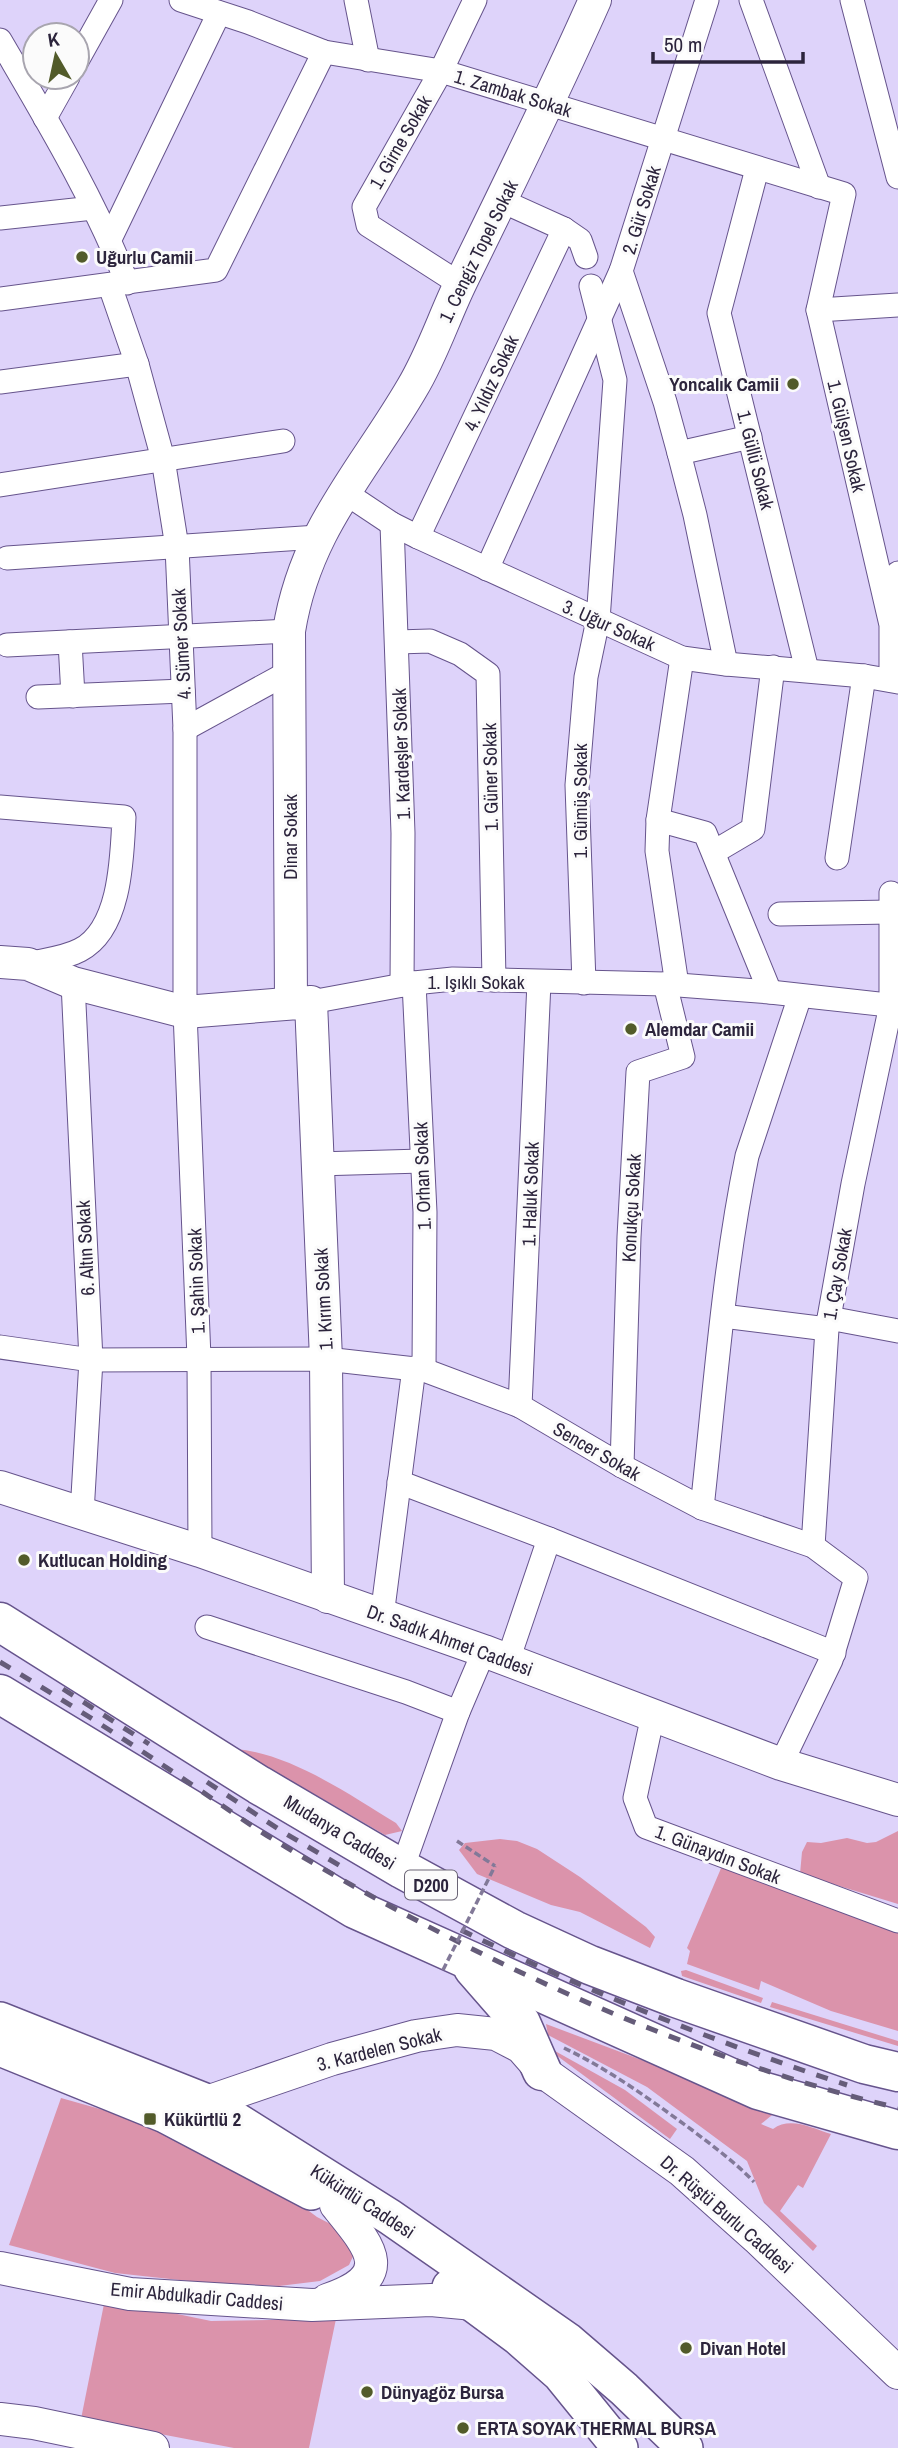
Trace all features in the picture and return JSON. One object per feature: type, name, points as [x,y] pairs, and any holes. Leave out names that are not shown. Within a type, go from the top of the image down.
[{"type":"highway","name":"Mudanya Caddesi","points":[[0,1622],[259,1785],[402,1869],[514,1930],[590,1965],[676,1998],[864,2064],[898,2072]]},
{"type":"highway","points":[[0,1694],[355,1909],[454,1964],[758,2091],[898,2130]]},
{"type":"highway","points":[[454,1964],[523,2028],[542,2071]]},
{"type":"main road","name":"Kükürtlü Caddesi","points":[[0,2020],[207,2102],[390,2217],[568,2340],[634,2398],[685,2448]]},
{"type":"main road","name":"Kükürtlü Caddesi","points":[[0,2048],[165,2115],[335,2205],[519,2338],[561,2374],[616,2445]]},
{"type":"street","points":[[91,36],[111,0]]},
{"type":"street","name":"1. Zambak Sokak","points":[[181,0],[219,13],[247,11],[324,52],[441,71],[844,194]]},
{"type":"street","points":[[356,0],[368,60]]},
{"type":"street","name":"1. Girne Sokak","points":[[460,284],[368,225],[364,207],[441,71],[475,0]]},
{"type":"street","name":"1. Cengiz Topel Sokak","points":[[344,492],[413,387],[460,284],[549,104],[595,0]]},
{"type":"street","name":"2. Gür Sokak","points":[[707,0],[621,271],[680,453],[726,664]]},
{"type":"street","points":[[751,0],[819,187]]},
{"type":"street","points":[[852,0],[894,146],[898,177]]},
{"type":"street","points":[[110,239],[219,13]]},
{"type":"street","name":"4. Sümer Sokak","points":[[0,40],[110,239],[137,364],[163,459],[177,547],[185,729],[185,1012]]},
{"type":"street","points":[[0,299],[216,270],[324,52]]},
{"type":"street","points":[[45,118],[60,91]]},
{"type":"street","name":"1. Güllü Sokak","points":[[757,169],[719,313],[807,670]]},
{"type":"street","name":"1. Gülşen Sokak","points":[[844,194],[818,310],[891,625],[895,681]]},
{"type":"street","points":[[502,201],[564,229],[580,240],[586,257]]},
{"type":"street","points":[[0,218],[93,208]]},
{"type":"street","name":"4. Yıldız Sokak","points":[[418,537],[564,229]]},
{"type":"street","points":[[487,569],[621,271]]},
{"type":"street","name":"1. Gümüş Sokak","points":[[584,983],[578,786],[586,677],[598,620],[615,380],[592,286]]},
{"type":"street","points":[[818,310],[898,305]]},
{"type":"street","points":[[0,382],[137,364]]},
{"type":"street","points":[[680,453],[750,437]]},
{"type":"street","points":[[0,485],[283,441]]},
{"type":"street","name":"3. Uğur Sokak","points":[[344,492],[392,524],[418,537],[682,658],[895,681]]},
{"type":"street","name":"Dinar Sokak","points":[[301,1002],[289,631],[294,600],[318,537],[344,492]]},
{"type":"street","name":"1. Kardeşler Sokak","points":[[392,524],[408,984]]},
{"type":"street","points":[[7,558],[318,537]]},
{"type":"street","points":[[891,625],[898,573]]},
{"type":"street","points":[[7,645],[289,631]]},
{"type":"street","name":"1. Güner Sokak","points":[[397,642],[430,641],[460,654],[488,674],[494,980]]},
{"type":"street","points":[[70,642],[74,696]]},
{"type":"street","points":[[671,984],[657,851],[658,820],[682,658]]},
{"type":"street","points":[[714,852],[753,828],[773,667]]},
{"type":"street","points":[[185,729],[289,672]]},
{"type":"street","points":[[837,858],[864,676]]},
{"type":"street","points":[[38,697],[183,691]]},
{"type":"street","name":"1. Işıklı Sokak","points":[[0,807],[124,817],[122,866],[103,932],[80,950],[14,963]]},
{"type":"street","points":[[658,820],[705,833],[770,992]]},
{"type":"street","name":"1. Çay Sokak","points":[[780,914],[891,902],[894,1006],[853,1184],[828,1323],[813,1546]]},
{"type":"street","name":"1. Işıklı Sokak","points":[[14,963],[73,983],[185,1012],[301,1002],[453,979],[671,984],[894,1006]]},
{"type":"street","name":"1. Haluk Sokak","points":[[520,1406],[539,982]]},
{"type":"street","name":"6. Altın Sokak","points":[[73,983],[91,1360],[82,1513]]},
{"type":"street","name":"1. Orhan Sokak","points":[[382,1616],[399,1482],[419,1369],[425,1212],[408,984]]},
{"type":"street","name":"Konukçu Sokak","points":[[622,1466],[629,1237],[638,1072],[684,1056],[671,984]]},
{"type":"street","points":[[702,1508],[734,1227],[747,1156],[800,996]]},
{"type":"street","name":"1. Kırım Sokak","points":[[301,1002],[317,1164],[326,1359],[328,1597]]},
{"type":"street","name":"1. Şahin Sokak","points":[[185,1012],[199,1358],[200,1551]]},
{"type":"street","points":[[317,1164],[422,1161]]},
{"type":"street","points":[[723,1316],[898,1331]]},
{"type":"street","name":"Sencer Sokak","points":[[0,1347],[91,1360],[326,1359],[419,1369],[520,1406],[622,1466],[702,1508],[813,1546],[856,1578],[834,1653]]},
{"type":"street","points":[[399,1482],[834,1653],[781,1764]]},
{"type":"street","name":"Dr. Sadık Ahmet Caddesi","points":[[0,1487],[200,1551],[496,1656],[781,1764],[898,1800]]},
{"type":"street","points":[[402,1869],[458,1713],[496,1656],[549,1539]]},
{"type":"street","points":[[208,1627],[406,1692],[458,1713]]},
{"type":"street","name":"1. Günaydın Sokak","points":[[653,1715],[635,1798],[646,1827],[898,1922]]},
{"type":"street","name":"3. Kardelen Sokak","points":[[207,2102],[342,2056],[416,2036],[457,2030],[496,2034],[521,2047],[542,2071]]},
{"type":"street","name":"Dr. Rüştü Burlu Caddesi","points":[[542,2071],[682,2171],[757,2238],[898,2373]]},
{"type":"street","points":[[312,2305],[350,2292],[365,2280],[371,2266],[370,2251],[365,2241],[335,2205]]},
{"type":"street","name":"Emir Abdulkadir Caddesi","points":[[0,2268],[130,2294],[312,2305],[431,2300],[474,2304]]},
{"type":"street","points":[[0,2419],[34,2423],[153,2448]]},
{"type":"path","points":[[454,1964],[495,1866],[457,1841]]},
{"type":"path","points":[[523,2028],[571,2051],[628,2084],[739,2166],[754,2182]]},
{"type":"shaded area","points":[[236,1749],[257,1752],[299,1767],[396,1823],[402,1831],[385,1835]]},
{"type":"shaded area","points":[[898,1831],[898,1904],[800,1874],[802,1852],[807,1842],[821,1843],[847,1838],[867,1843],[876,1842]]},
{"type":"shaded area","points":[[500,1839],[517,1841],[537,1849],[580,1877],[646,1927],[655,1937],[650,1948],[580,1912],[551,1905],[477,1874],[459,1850],[465,1843]]},
{"type":"shaded area","points":[[722,1866],[898,1927],[898,2031],[831,2011],[761,1981],[759,1990],[687,1964],[690,1951],[687,1948]]},
{"type":"shaded area","points":[[686,1970],[763,1998],[761,2003],[682,1976],[681,1971]]},
{"type":"shaded area","points":[[772,2002],[898,2041],[898,2046],[770,2007]]},
{"type":"shaded area","points":[[546,2024],[777,2111],[761,2124],[773,2129],[794,2123],[831,2134],[803,2188],[798,2185],[780,2211],[817,2246],[813,2251],[764,2203],[747,2161],[647,2087],[548,2035]]},
{"type":"shaded area","points":[[555,2051],[625,2090],[677,2129],[670,2139],[556,2055]]},
{"type":"shaded area","points":[[61,2098],[139,2120],[246,2164],[317,2217],[344,2231],[356,2250],[349,2265],[320,2281],[279,2286],[198,2282],[115,2273],[9,2245]]},
{"type":"shaded area","points":[[105,2299],[211,2321],[336,2319],[309,2448],[234,2448],[81,2419]]},
{"type":"railway","points":[[0,1662],[115,1733],[279,1843],[426,1925],[502,1963],[579,1999],[737,2061],[898,2108]]},
{"type":"railway","points":[[63,1689],[149,1744]]},
{"type":"railway","points":[[207,1782],[349,1871]]},
{"type":"railway","points":[[461,1930],[555,1974],[651,2014],[847,2085]]},
{"type":"place","name":"Uğurlu Camii","points":[[82,257]]},
{"type":"place","name":"Yoncalık Camii","points":[[793,384]]},
{"type":"place","name":"Alemdar Camii","points":[[631,1029]]},
{"type":"place","name":"Kutlucan Holding","points":[[24,1560]]},
{"type":"place","name":"Kükürtlü 2","points":[[150,2119]]},
{"type":"place","name":"Divan Hotel","points":[[686,2348]]},
{"type":"place","name":"Dünyagöz Bursa","points":[[367,2392]]},
{"type":"place","name":"ERTA SOYAK THERMAL BURSA","points":[[463,2428]]}]
